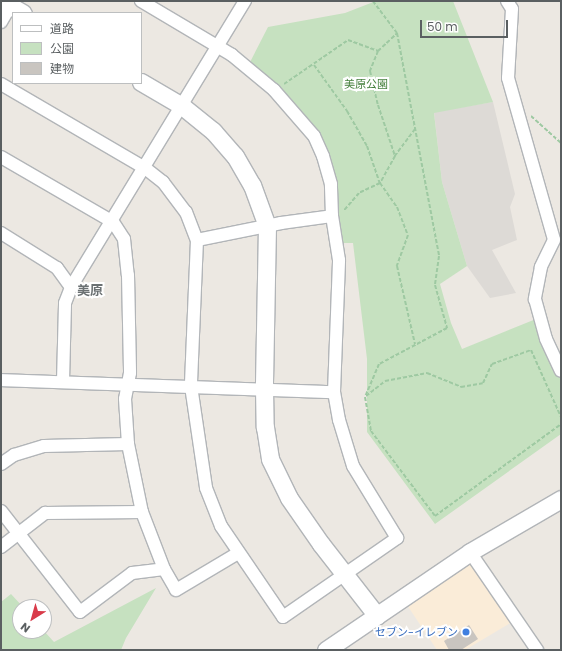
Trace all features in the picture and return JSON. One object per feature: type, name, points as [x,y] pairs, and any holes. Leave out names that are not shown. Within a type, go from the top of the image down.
[{"type":"street","points":[[1,84],[145,168],[163,182],[186,212],[197,240],[191,386],[206,488],[221,526],[283,617],[397,538],[353,466],[339,420],[334,392],[339,260],[332,216],[331,184],[323,156],[314,136],[274,90],[218,46],[141,1]]},
{"type":"street","points":[[63,381],[65,303],[72,287],[113,222],[245,1]]},
{"type":"street","points":[[507,1],[512,9],[508,78],[554,240],[541,267],[535,299],[546,339],[561,371]]},
{"type":"street","points":[[1,22],[12,5]]},
{"type":"street","points":[[142,83],[182,106],[213,131],[235,156],[252,185],[267,226],[264,388],[265,426],[270,459],[289,498],[321,544],[346,574],[377,616]]},
{"type":"street","points":[[1,158],[113,222],[124,239],[128,275],[130,373],[125,399],[128,444],[142,512],[164,569],[176,590],[238,553]]},
{"type":"street","points":[[197,240],[267,226],[332,216]]},
{"type":"street","points":[[1,233],[57,268],[72,287]]},
{"type":"street","points":[[541,267],[561,247]]},
{"type":"street","points":[[1,380],[264,388],[334,392]]},
{"type":"street","points":[[1,464],[14,455],[44,446],[128,444]]},
{"type":"street","points":[[328,650],[470,552],[561,499]]},
{"type":"street","points":[[1,511],[80,612],[132,573],[164,569]]},
{"type":"street","points":[[1,547],[45,513],[142,512]]},
{"type":"street","points":[[470,552],[537,650]]},
{"type":"path","points":[[373,1],[397,33],[439,256],[435,285],[447,328],[379,364],[365,397],[371,431],[435,516],[561,424]]},
{"type":"path","points":[[395,156],[378,104],[370,71],[378,52],[397,33]]},
{"type":"path","points":[[274,90],[314,65],[335,47],[348,40],[378,52]]},
{"type":"path","points":[[314,65],[347,111],[367,146],[380,183],[397,206],[408,235],[397,266],[415,344]]},
{"type":"path","points":[[519,115],[529,114],[561,143]]},
{"type":"path","points":[[332,216],[347,208],[359,193],[380,183],[395,156],[415,129]]},
{"type":"path","points":[[365,397],[385,381],[427,373],[462,387],[483,383],[492,364],[531,350],[561,417]]},
{"type":"shaded area","points":[[493,102],[515,194],[510,207],[517,240],[492,250],[516,293],[490,298],[467,266],[442,182],[434,112]]},
{"type":"shaded area","points":[[471,562],[512,622],[465,650],[437,650],[407,605]]},
{"type":"green space","name":"美原公園","points":[[376,1],[453,1],[493,102],[434,113],[442,182],[467,266],[440,284],[451,323],[462,349],[536,319],[561,371],[561,434],[435,524],[367,432],[367,359],[353,243],[336,243],[323,156],[247,68],[268,27],[345,13]]},
{"type":"green space","points":[[156,588],[126,638],[121,650],[1,650],[1,602],[11,594],[16,599],[12,599],[12,639],[51,639],[54,642]]},
{"type":"building","name":"セブン-イレブン","points":[[469,625],[478,639],[461,650],[449,650],[444,641]]},
{"type":"place","name":"セブン-イレブン","points":[[466,632]]},
{"type":"district","name":"美原","points":[[90,291]]}]
